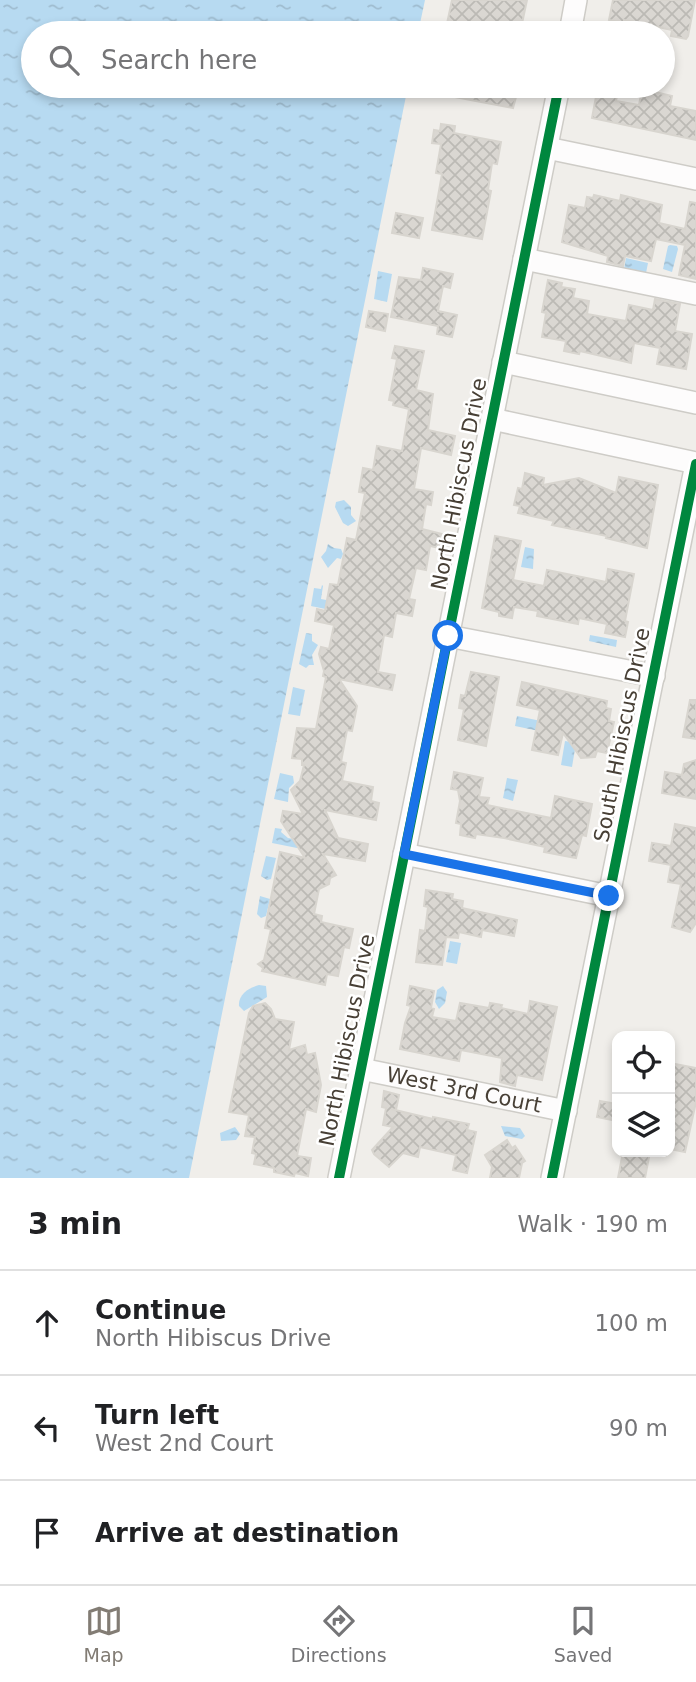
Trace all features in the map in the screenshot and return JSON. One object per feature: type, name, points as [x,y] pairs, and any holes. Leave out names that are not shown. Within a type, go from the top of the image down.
[{"type":"street","points":[[572,21],[576,0]]},
{"type":"street","name":"North Hibiscus Drive","points":[[339,1178],[557,98]]},
{"type":"street","points":[[547,148],[696,179]]},
{"type":"street","points":[[524,259],[696,294]]},
{"type":"street","points":[[503,362],[696,403]]},
{"type":"street","points":[[492,419],[696,463]]},
{"type":"street","name":"South Hibiscus Drive","points":[[552,1178],[696,463]]},
{"type":"street","points":[[448,636],[654,676]]},
{"type":"street","points":[[404,854],[609,896]]},
{"type":"street","name":"West 3rd Court","points":[[361,1069],[566,1111]]},
{"type":"water","points":[[0,0],[425,0],[421,21],[21,21],[21,98],[406,98],[189,1178],[0,1178]]},
{"type":"water","points":[[670,245],[677,246],[678,249],[672,272],[663,269]]},
{"type":"water","points":[[626,258],[648,263],[646,273],[624,269]]},
{"type":"water","points":[[378,271],[392,274],[387,302],[374,299]]},
{"type":"water","points":[[344,500],[351,507],[351,515],[356,521],[348,526],[343,523],[335,507],[336,502]]},
{"type":"water","points":[[328,544],[341,549],[343,554],[341,559],[337,558],[328,568],[321,557]]},
{"type":"water","points":[[525,547],[534,549],[533,569],[521,567]]},
{"type":"water","points":[[322,585],[321,599],[337,602],[335,611],[311,606],[314,588],[321,589]]},
{"type":"water","points":[[306,633],[312,634],[312,641],[318,645],[312,655],[314,665],[306,668],[299,664]]},
{"type":"water","points":[[590,635],[617,640],[616,647],[589,641]]},
{"type":"water","points":[[293,687],[305,690],[300,716],[288,714]]},
{"type":"water","points":[[517,716],[541,721],[539,731],[515,726]]},
{"type":"water","points":[[565,741],[576,743],[572,767],[561,765]]},
{"type":"water","points":[[280,773],[293,776],[294,783],[289,788],[288,802],[274,799]]},
{"type":"water","points":[[507,778],[518,780],[513,801],[503,798]]},
{"type":"water","points":[[275,828],[282,829],[281,832],[288,838],[299,840],[297,848],[272,843]]},
{"type":"water","points":[[266,856],[276,858],[271,879],[267,880],[261,876]]},
{"type":"water","points":[[260,896],[270,899],[266,916],[261,918],[257,914]]},
{"type":"water","points":[[450,941],[461,943],[457,964],[446,962]]},
{"type":"water","points":[[259,985],[266,986],[267,997],[244,1011],[239,1006],[240,998]]},
{"type":"water","points":[[443,986],[447,992],[445,1003],[439,1009],[435,1002],[437,990]]},
{"type":"water","points":[[501,1126],[520,1128],[525,1136],[522,1139],[505,1136]]},
{"type":"water","points":[[235,1127],[240,1134],[236,1140],[221,1141],[220,1133]]},
{"type":"building","points":[[452,0],[527,0],[523,21],[448,21]]},
{"type":"building","points":[[613,0],[695,0],[686,39],[675,37],[675,21],[609,20]]},
{"type":"building","points":[[460,98],[516,98],[513,108]]},
{"type":"building","points":[[596,98],[617,98],[616,101],[639,105],[640,98],[672,98],[670,106],[696,111],[696,140],[592,118]]},
{"type":"building","points":[[441,124],[455,126],[454,133],[501,142],[497,164],[492,163],[488,190],[491,191],[482,239],[432,230],[442,174],[436,173],[441,144],[432,143],[434,130],[440,131]]},
{"type":"building","points":[[594,195],[620,201],[621,195],[662,205],[659,223],[685,229],[690,202],[696,203],[696,279],[679,275],[685,245],[656,239],[651,261],[625,256],[623,266],[607,262],[608,256],[562,242],[569,205],[585,208],[587,197],[593,198]]},
{"type":"building","points":[[396,213],[423,218],[419,238],[392,233]]},
{"type":"building","points":[[423,268],[453,274],[450,288],[443,286],[438,311],[457,315],[452,337],[437,334],[438,326],[391,317],[399,277],[421,280]]},
{"type":"building","points":[[548,280],[562,283],[561,287],[575,289],[573,298],[589,301],[587,314],[626,321],[629,305],[653,310],[655,299],[680,304],[675,331],[692,334],[686,369],[657,364],[660,348],[634,343],[631,363],[580,351],[579,354],[564,351],[566,341],[542,337],[546,313],[542,312]]},
{"type":"building","points":[[369,311],[388,314],[385,331],[366,327]]},
{"type":"building","points":[[395,346],[424,351],[416,390],[433,394],[428,430],[455,436],[451,455],[421,448],[414,489],[433,492],[431,505],[426,504],[422,529],[442,534],[440,548],[430,546],[426,570],[416,568],[409,599],[415,600],[412,616],[396,613],[392,637],[384,635],[378,672],[395,675],[392,690],[339,679],[357,706],[352,731],[347,730],[341,762],[346,763],[342,781],[373,787],[371,801],[379,803],[376,820],[325,810],[338,838],[368,844],[365,861],[323,854],[336,875],[330,878],[329,884],[319,889],[314,914],[322,916],[321,922],[353,929],[349,948],[344,947],[338,976],[327,974],[325,985],[262,971],[263,968],[258,964],[264,960],[271,929],[265,928],[280,852],[305,858],[281,821],[283,811],[303,814],[291,790],[300,781],[304,765],[302,759],[292,758],[297,728],[316,729],[326,677],[323,676],[319,654],[321,647],[329,649],[334,625],[315,621],[317,609],[325,611],[330,584],[338,585],[347,538],[356,540],[365,493],[359,492],[363,468],[373,470],[377,446],[402,451],[409,409],[393,405],[394,401],[389,400],[397,359],[392,358]]},
{"type":"building","points":[[525,473],[544,478],[543,485],[579,478],[616,493],[619,477],[658,485],[647,548],[606,538],[607,536],[552,525],[554,521],[518,513],[520,506],[514,505],[518,488],[522,489]]},
{"type":"building","points":[[495,536],[521,541],[513,580],[544,586],[547,570],[606,582],[608,569],[634,574],[625,621],[628,622],[625,637],[605,633],[607,624],[579,618],[578,624],[537,616],[538,611],[514,607],[512,618],[499,616],[499,612],[482,608]]},
{"type":"building","points":[[471,672],[499,677],[486,746],[458,740],[464,709],[459,708],[461,695],[465,696]]},
{"type":"building","points":[[522,682],[607,701],[606,708],[611,709],[609,721],[614,722],[607,753],[597,751],[595,757],[581,758],[563,733],[558,755],[532,750],[540,710],[517,705]]},
{"type":"building","points":[[690,700],[696,700],[696,739],[683,737]]},
{"type":"building","points":[[696,760],[696,799],[662,793],[665,772],[682,775],[684,764]]},
{"type":"building","points":[[454,772],[483,778],[479,797],[489,798],[487,805],[551,818],[555,796],[592,804],[586,836],[582,835],[576,858],[544,852],[545,847],[504,838],[460,835],[461,824],[456,823],[460,801],[458,790],[451,789]]},
{"type":"building","points":[[675,824],[696,828],[696,923],[690,932],[672,927],[681,884],[668,882],[671,865],[649,861],[652,843],[671,846]]},
{"type":"building","points":[[426,890],[453,894],[452,899],[463,901],[462,908],[517,920],[514,936],[482,930],[481,937],[459,932],[458,938],[446,937],[442,965],[416,962],[420,930],[425,931],[428,907],[424,906]]},
{"type":"building","points":[[410,986],[434,991],[432,1017],[456,1021],[460,1003],[489,1008],[490,1003],[528,1014],[530,1001],[557,1007],[542,1080],[517,1075],[515,1086],[500,1082],[502,1058],[461,1050],[459,1061],[400,1049],[411,1006],[407,1005]]},
{"type":"building","points":[[265,1003],[275,1019],[294,1022],[289,1050],[305,1045],[307,1055],[315,1053],[321,1085],[316,1112],[306,1109],[297,1156],[311,1158],[308,1176],[274,1172],[274,1168],[254,1164],[256,1154],[252,1153],[255,1137],[245,1136],[249,1115],[229,1112],[249,1013],[253,1006]]},
{"type":"building","points":[[675,1064],[696,1068],[696,1102],[685,1152],[675,1150]]},
{"type":"building","points":[[384,1091],[399,1095],[396,1110],[391,1109],[433,1119],[469,1124],[467,1130],[476,1132],[467,1173],[453,1170],[456,1155],[420,1147],[418,1157],[403,1153],[389,1167],[374,1154],[372,1150],[393,1127],[383,1125],[386,1108],[382,1107]]},
{"type":"building","points":[[600,1101],[612,1103],[612,1120],[597,1117]]},
{"type":"building","points":[[507,1140],[512,1148],[515,1146],[525,1161],[522,1163],[519,1178],[490,1178],[492,1167],[485,1155]]},
{"type":"building","points":[[622,1157],[649,1157],[645,1178],[618,1178]]},
{"type":"cycle path","points":[[339,1178],[557,98]]},
{"type":"cycle path","points":[[552,1178],[696,464]]},
{"type":"route","points":[[448,636],[404,854],[609,896]]}]
